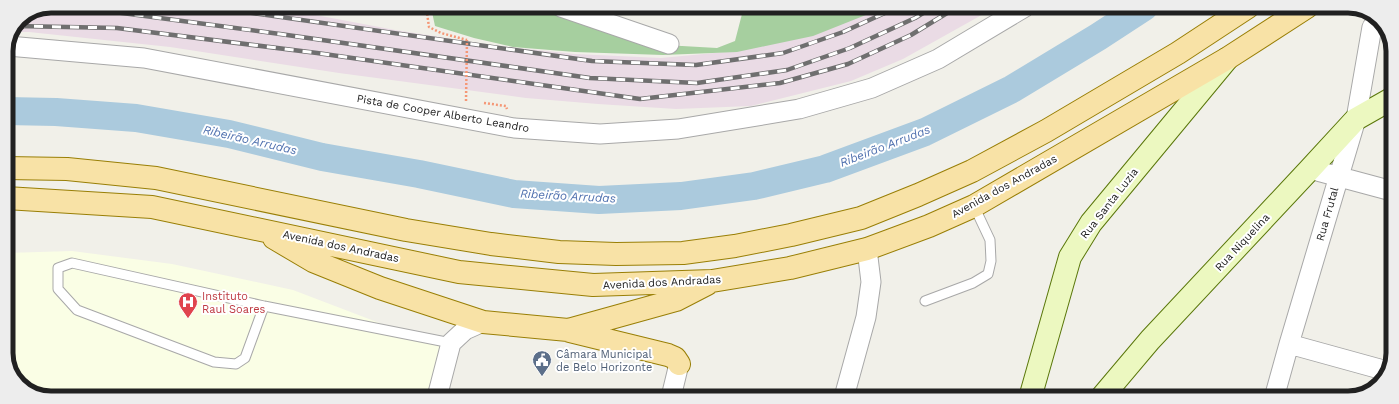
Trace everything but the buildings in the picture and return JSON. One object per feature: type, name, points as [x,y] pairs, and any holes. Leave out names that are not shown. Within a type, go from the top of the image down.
[{"type":"main road","points":[[13,168],[67,169],[156,178],[406,230],[491,244],[559,252],[616,254],[683,253],[735,246],[862,218],[918,195],[972,171],[1046,131],[1178,53],[1239,13]]},
{"type":"main road","name":"Avenida dos Andradas","points":[[13,198],[152,207],[459,272],[593,285],[712,281],[790,268],[867,249],[929,226],[974,206],[1228,58],[1298,13]]},
{"type":"main road","points":[[259,229],[313,261],[380,288],[484,322],[568,330],[668,354],[675,358],[679,364]]},
{"type":"main road","points":[[568,330],[676,300],[712,281]]},
{"type":"street","points":[[579,13],[669,44]]},
{"type":"street","name":"Pista de Cooper Alberto Leandro","points":[[14,46],[144,58],[514,128],[600,134],[678,129],[792,110],[872,88],[938,59],[1015,13]]},
{"type":"street","name":"Rua Frutal","points":[[1276,391],[1356,119],[1372,28]]},
{"type":"street","name":"Rua Santa Luzia","points":[[1032,391],[1070,257],[1091,223],[1228,58]]},
{"type":"street","name":"Rua Niquelina","points":[[1106,391],[1150,340],[1356,119],[1386,102]]},
{"type":"street","points":[[1310,169],[1386,189]]},
{"type":"street","points":[[846,391],[866,317],[871,282],[867,249]]},
{"type":"street","points":[[439,391],[451,343],[465,330],[484,322]]},
{"type":"street","points":[[1289,344],[1382,370]]},
{"type":"street","points":[[672,391],[679,364]]},
{"type":"lane","points":[[925,301],[973,283],[988,274],[991,261],[990,240],[974,206]]},
{"type":"lane","points":[[264,306],[245,358],[236,364],[214,362],[76,310],[58,289],[58,268],[72,264],[264,306],[451,343]]},
{"type":"path","points":[[427,13],[429,27],[441,33],[466,40],[466,101]]},
{"type":"shaded area","points":[[51,13],[305,13],[395,30],[498,46],[575,54],[661,58],[725,52],[737,45],[750,13],[799,13],[823,18],[837,13],[985,13],[903,59],[851,81],[751,106],[676,109],[526,98],[339,73],[170,47],[18,32],[30,19],[43,14]]},
{"type":"shaded area","name":"Instituto Raul Soares","points":[[72,251],[172,264],[293,290],[445,348],[433,391],[41,390],[30,385],[22,378],[14,361],[13,253]]},
{"type":"green space","points":[[432,13],[551,13],[647,44],[717,48],[735,41],[743,13],[871,13],[813,36],[737,52],[663,55],[575,52],[513,47],[474,38],[435,26]]},
{"type":"waterway","name":"Ribeirão Arrudas","points":[[13,111],[56,112],[136,118],[229,134],[322,157],[419,174],[514,194],[599,200],[681,196],[754,186],[825,169],[925,132],[1012,89],[1135,13]]},
{"type":"railway","points":[[122,13],[590,78],[697,83],[787,70],[850,48],[923,13]]},
{"type":"railway","points":[[253,13],[592,61],[696,65],[783,53],[843,32],[885,13]]},
{"type":"railway","points":[[22,26],[117,28],[317,53],[640,99],[780,83],[848,64],[911,35],[947,13]]},
{"type":"place","name":"Instituto Raul Soares","points":[[188,319]]},
{"type":"place","name":"Câmara Municipal de Belo Horizonte","points":[[542,377]]}]
